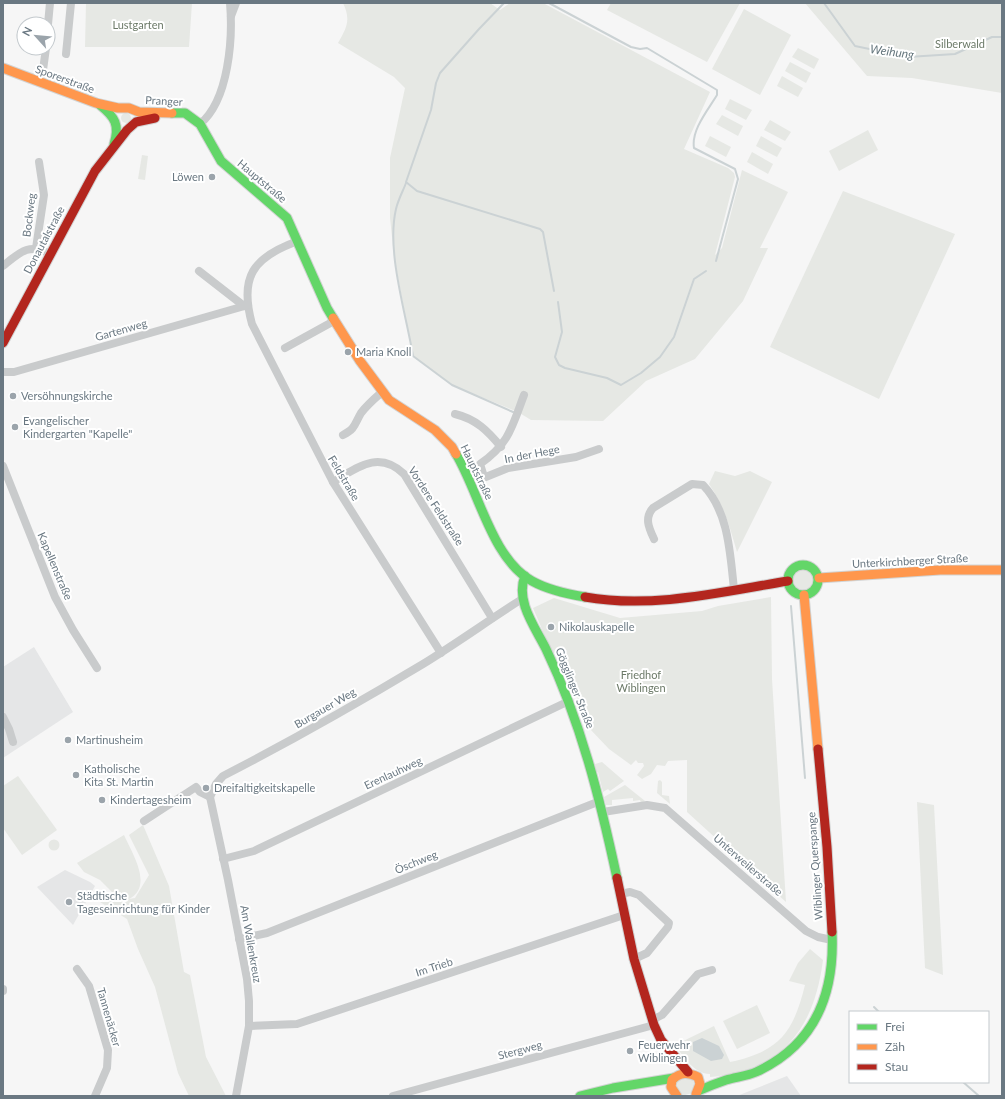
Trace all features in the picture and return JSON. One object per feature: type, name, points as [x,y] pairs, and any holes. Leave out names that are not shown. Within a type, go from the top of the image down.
[{"type":"main road","name":"Sporerstraße","points":[[3,68],[96,103],[122,108]]},
{"type":"main road","name":"Sporerstraße","points":[[96,103],[111,114],[116,122]]},
{"type":"main road","points":[[122,108],[129,108],[133,110],[136,117],[132,125],[110,152],[116,136],[117,113],[122,108]]},
{"type":"main road","name":"Pranger","points":[[133,110],[139,112],[177,112],[185,114],[200,124],[213,147]]},
{"type":"main road","name":"Pranger","points":[[132,125],[140,120],[154,118],[192,118]]},
{"type":"main road","points":[[116,122],[123,128],[132,125]]},
{"type":"main road","name":"Hauptstraße","points":[[213,147],[221,161],[279,210],[292,227],[310,272],[334,321],[382,392],[395,405],[443,437],[456,453],[471,482],[498,543],[512,563],[528,578]]},
{"type":"main road","name":"Donautalstraße","points":[[3,343],[92,176],[110,152]]},
{"type":"main road","points":[[802,564],[811,566],[815,569],[819,578],[813,592],[804,595],[799,595],[792,590],[788,581],[790,572],[795,567],[802,564]]},
{"type":"main road","name":"Unterkirchberger Straße","points":[[819,578],[940,570],[1002,570]]},
{"type":"main road","points":[[528,578],[565,594],[599,600],[627,602],[654,602],[788,581]]},
{"type":"main road","name":"Gögglinger Straße","points":[[528,578],[520,586],[522,599],[553,662],[583,739],[600,801],[634,959],[653,1023],[668,1049],[688,1072],[697,1078]]},
{"type":"main road","name":"Wiblinger Querspange","points":[[697,1094],[725,1080],[744,1076],[766,1067],[781,1057],[805,1036],[816,1019],[826,993],[832,960],[827,847],[804,595]]},
{"type":"main road","name":"Gögglinger Straße","points":[[668,1049],[675,1077]]},
{"type":"main road","points":[[675,1094],[672,1084],[675,1077],[681,1072],[688,1072]]},
{"type":"main road","points":[[580,1096],[613,1088],[675,1077]]},
{"type":"main road","points":[[697,1078],[699,1084],[697,1094]]},
{"type":"main road","name":"Wiblinger Querspange","points":[[697,1078],[725,1080]]},
{"type":"main road","points":[[642,1084],[675,1094]]},
{"type":"street","points":[[49,16],[50,3]]},
{"type":"street","points":[[66,54],[71,3]]},
{"type":"street","points":[[200,124],[211,112],[223,85],[228,56],[231,17],[230,3]]},
{"type":"street","points":[[231,17],[236,3]]},
{"type":"street","points":[[40,82],[45,56]]},
{"type":"street","name":"Bockweg","points":[[36,248],[44,195],[39,162]]},
{"type":"street","name":"Feldstraße","points":[[298,241],[271,253],[259,262],[250,278],[246,305],[256,332],[333,482],[441,653]]},
{"type":"street","points":[[3,266],[21,253],[36,248],[50,254]]},
{"type":"street","points":[[199,271],[246,305]]},
{"type":"street","name":"Gartenweg","points":[[3,372],[14,372],[246,305]]},
{"type":"street","points":[[285,348],[334,321]]},
{"type":"street","points":[[343,435],[353,430],[360,414],[369,403],[382,392]]},
{"type":"street","points":[[484,477],[480,464],[501,447],[511,431],[524,395]]},
{"type":"street","points":[[455,414],[467,417],[478,423],[488,431],[501,447]]},
{"type":"street","name":"In der Hege","points":[[471,482],[508,468],[576,456],[599,449]]},
{"type":"street","name":"Vordere Feldstraße","points":[[333,482],[354,469],[378,461],[396,467],[404,474],[492,618]]},
{"type":"street","name":"Kapellenstraße","points":[[3,466],[55,597],[73,630],[97,668]]},
{"type":"street","points":[[654,539],[648,522],[649,512],[692,484],[704,486],[716,505],[725,526],[734,589]]},
{"type":"street","name":"Burgauer Weg","points":[[210,797],[218,781],[223,776],[305,732],[441,653],[522,599]]},
{"type":"street","name":"Erenlauhweg","points":[[223,859],[254,851],[569,701]]},
{"type":"street","points":[[3,717],[13,742]]},
{"type":"street","points":[[144,821],[196,787],[200,792],[210,797]]},
{"type":"street","name":"Am Wallenkreuz","points":[[210,797],[248,986],[249,1026],[236,1096]]},
{"type":"street","name":"Öschweg","points":[[239,939],[266,933],[600,801]]},
{"type":"street","name":"Unterweilerstraße","points":[[602,812],[651,805],[666,809],[806,931],[818,937],[832,940]]},
{"type":"street","points":[[620,894],[630,892],[640,895],[669,923],[667,930],[647,953],[634,959]]},
{"type":"street","name":"Im Trieb","points":[[249,1026],[297,1024],[624,915]]},
{"type":"street","name":"Tannenäcker","points":[[77,969],[89,986],[108,1050],[107,1068],[95,1096]]},
{"type":"street","points":[[653,1023],[664,1014],[698,974],[712,970]]},
{"type":"street","name":"Stergweg","points":[[393,1096],[653,1023]]},
{"type":"shaded area","points":[[34,647],[73,712],[3,758],[3,667]]},
{"type":"shaded area","name":"Städtische Tageseinrichtung für Kinder","points":[[65,870],[95,886],[73,925],[37,887]]},
{"type":"shaded area","points":[[702,1038],[719,1046],[724,1055],[722,1059],[711,1061],[693,1051],[693,1042]]},
{"type":"shaded area","points":[[787,1076],[801,1096],[737,1096]]},
{"type":"green space","name":"Lustgarten","points":[[86,3],[192,3],[189,47],[85,47]]},
{"type":"green space","points":[[343,3],[490,3],[500,10],[510,3],[543,3],[710,92],[684,149],[728,168],[734,173],[735,177],[715,255],[722,248],[742,170],[788,192],[760,248],[768,248],[743,301],[695,359],[646,381],[603,421],[531,420],[518,412],[454,386],[413,356],[394,256],[390,218],[390,158],[405,88],[394,77],[338,43],[347,23],[347,14]]},
{"type":"green space","points":[[611,3],[740,3],[707,62],[607,10]]},
{"type":"green space","name":"Silberwald","points":[[805,3],[1002,3],[1002,93],[912,78],[867,76]]},
{"type":"green space","points":[[744,9],[791,35],[760,95],[712,69]]},
{"type":"green space","points":[[798,48],[819,59],[814,69],[792,57]]},
{"type":"green space","points":[[790,62],[811,73],[806,83],[785,71]]},
{"type":"green space","points":[[782,76],[803,88],[798,97],[777,86]]},
{"type":"green space","points":[[730,99],[752,110],[746,120],[725,109]]},
{"type":"green space","points":[[126,113],[131,118],[126,123],[121,118]]},
{"type":"green space","points":[[722,115],[743,126],[738,136],[716,124]]},
{"type":"green space","points":[[770,120],[791,132],[785,141],[764,130]]},
{"type":"green space","points":[[868,130],[878,150],[839,171],[829,151]]},
{"type":"green space","points":[[710,136],[731,147],[726,157],[705,146]]},
{"type":"green space","points":[[761,136],[782,148],[777,157],[756,146]]},
{"type":"green space","points":[[752,152],[773,164],[768,174],[747,162]]},
{"type":"green space","points":[[142,155],[148,156],[145,180],[138,179]]},
{"type":"green space","points":[[843,191],[955,234],[879,399],[770,347]]},
{"type":"green space","points":[[715,471],[735,476],[750,471],[772,482],[737,552],[723,509],[709,484]]},
{"type":"green space","points":[[803,565],[814,569],[818,580],[814,591],[803,595],[792,591],[788,580],[792,569]]},
{"type":"green space","name":"Friedhof Wiblingen","points":[[771,597],[772,679],[786,902],[687,812],[687,760],[668,761],[665,766],[657,765],[651,774],[642,779],[637,775],[644,766],[643,763],[638,763],[636,760],[631,765],[609,749],[590,729],[558,652],[552,653],[533,608],[554,598],[620,618],[702,611],[718,606]]},
{"type":"green space","points":[[602,762],[624,781],[610,791],[608,789],[603,792],[598,772],[596,773],[595,764]]},
{"type":"green space","points":[[18,776],[57,830],[22,855],[3,828],[3,786]]},
{"type":"green space","points":[[660,780],[662,782],[662,795],[669,796],[670,804],[657,793],[658,781]]},
{"type":"green space","points":[[625,785],[645,801],[641,803],[640,800],[633,801],[633,798],[612,800],[612,805],[606,805],[604,797]]},
{"type":"green space","points":[[917,802],[934,805],[943,975],[925,968]]},
{"type":"green space","points":[[143,825],[169,886],[184,972],[190,975],[206,1057],[226,1096],[189,1096],[178,1073],[155,987],[138,949],[127,919],[100,902],[128,899],[112,892],[100,880],[84,872],[77,863],[124,835],[136,860],[141,878],[140,886],[136,893],[129,899],[135,898],[149,875],[129,835]]},
{"type":"green space","points":[[52,840],[56,840],[58,841],[58,849],[52,850],[49,847],[49,843]]},
{"type":"green space","points":[[810,949],[823,960],[819,985],[812,1006],[803,1025],[790,1042],[775,1055],[757,1065],[735,1073],[710,1077],[710,1074],[699,1071],[690,1064],[675,1045],[714,1026],[730,1062],[747,1058],[761,1052],[773,1045],[782,1037],[789,1028],[795,1016],[805,985],[789,981],[798,963]]},
{"type":"green space","points":[[757,1005],[770,1033],[737,1049],[723,1021]]},
{"type":"green space","points":[[690,1077],[695,1084],[692,1093],[682,1096],[677,1091],[676,1081]]},
{"type":"waterway","points":[[504,3],[440,73],[436,83],[431,110],[406,182],[417,191],[540,229],[543,232],[554,291]]},
{"type":"waterway","points":[[549,3],[631,47],[640,49],[647,48],[717,90],[717,95],[698,127],[694,141],[694,148],[735,169],[738,179],[716,261]]},
{"type":"waterway","name":"Weihung","points":[[824,3],[855,46],[908,57],[955,54],[992,37],[1002,37]]},
{"type":"waterway","points":[[406,183],[396,209],[393,244],[398,282],[413,356],[452,385],[513,412]]},
{"type":"waterway","points":[[558,302],[562,332],[555,357],[559,365],[565,368],[607,378],[621,385],[641,373],[660,357],[674,337],[694,279],[706,271]]},
{"type":"waterway","points":[[791,606],[805,778]]},
{"type":"waterway","points":[[874,1007],[878,1011]]},
{"type":"waterway","points":[[964,1083],[979,1096]]},
{"type":"traffic: fast","points":[[100,105],[109,113],[115,122],[116,137],[114,144]]},
{"type":"traffic: fast","points":[[172,113],[185,113],[200,124],[221,161],[287,218],[327,308],[333,318]]},
{"type":"traffic: fast","points":[[456,454],[496,541],[506,557],[518,571],[544,587],[585,597]]},
{"type":"traffic: fast","points":[[803,565],[814,569],[818,580],[814,591],[803,595],[792,591],[788,580],[792,569],[803,565]]},
{"type":"traffic: fast","points":[[525,576],[523,585],[524,604],[558,677],[579,733],[604,819],[617,878]]},
{"type":"traffic: fast","points":[[698,1091],[726,1080],[756,1072],[776,1061],[793,1047],[807,1032],[817,1015],[825,996],[830,976],[832,932]]},
{"type":"traffic: fast","points":[[580,1096],[613,1088],[674,1078]]},
{"type":"traffic: slow","points":[[3,68],[96,103],[118,108],[129,108],[139,112],[172,113]]},
{"type":"traffic: slow","points":[[333,318],[360,361],[389,400],[435,430],[452,447],[456,454]]},
{"type":"traffic: slow","points":[[819,578],[940,570],[1002,570]]},
{"type":"traffic: slow","points":[[804,595],[818,749]]},
{"type":"traffic: slow","points":[[677,1096],[671,1087],[672,1080],[681,1074],[691,1074],[698,1077],[700,1084],[696,1094]]},
{"type":"traffic: jam","points":[[3,343],[95,171],[127,130],[136,122],[155,118]]},
{"type":"traffic: jam","points":[[585,597],[610,600],[661,600],[686,598],[788,581]]},
{"type":"traffic: jam","points":[[818,749],[827,847],[832,932]]},
{"type":"traffic: jam","points":[[617,878],[634,959],[654,1025],[661,1040],[688,1072]]},
{"type":"place","name":"Löwen","points":[[212,177]]},
{"type":"place","name":"Maria Knoll","points":[[348,352]]},
{"type":"place","name":"Versöhnungskirche","points":[[13,396]]},
{"type":"place","name":"Evangelischer Kindergarten \"Kapelle\"","points":[[15,427]]},
{"type":"place","name":"Nikolauskapelle","points":[[551,627]]},
{"type":"place","name":"Martinusheim","points":[[68,740]]},
{"type":"place","name":"Katholische Kita St. Martin","points":[[76,775]]},
{"type":"place","name":"Dreifaltigkeitskapelle","points":[[206,788]]},
{"type":"place","name":"Kindertagesheim","points":[[102,800]]},
{"type":"place","name":"Städtische Tageseinrichtung für Kinder","points":[[69,902]]},
{"type":"place","name":"Feuerwehr Wiblingen","points":[[630,1051]]}]
